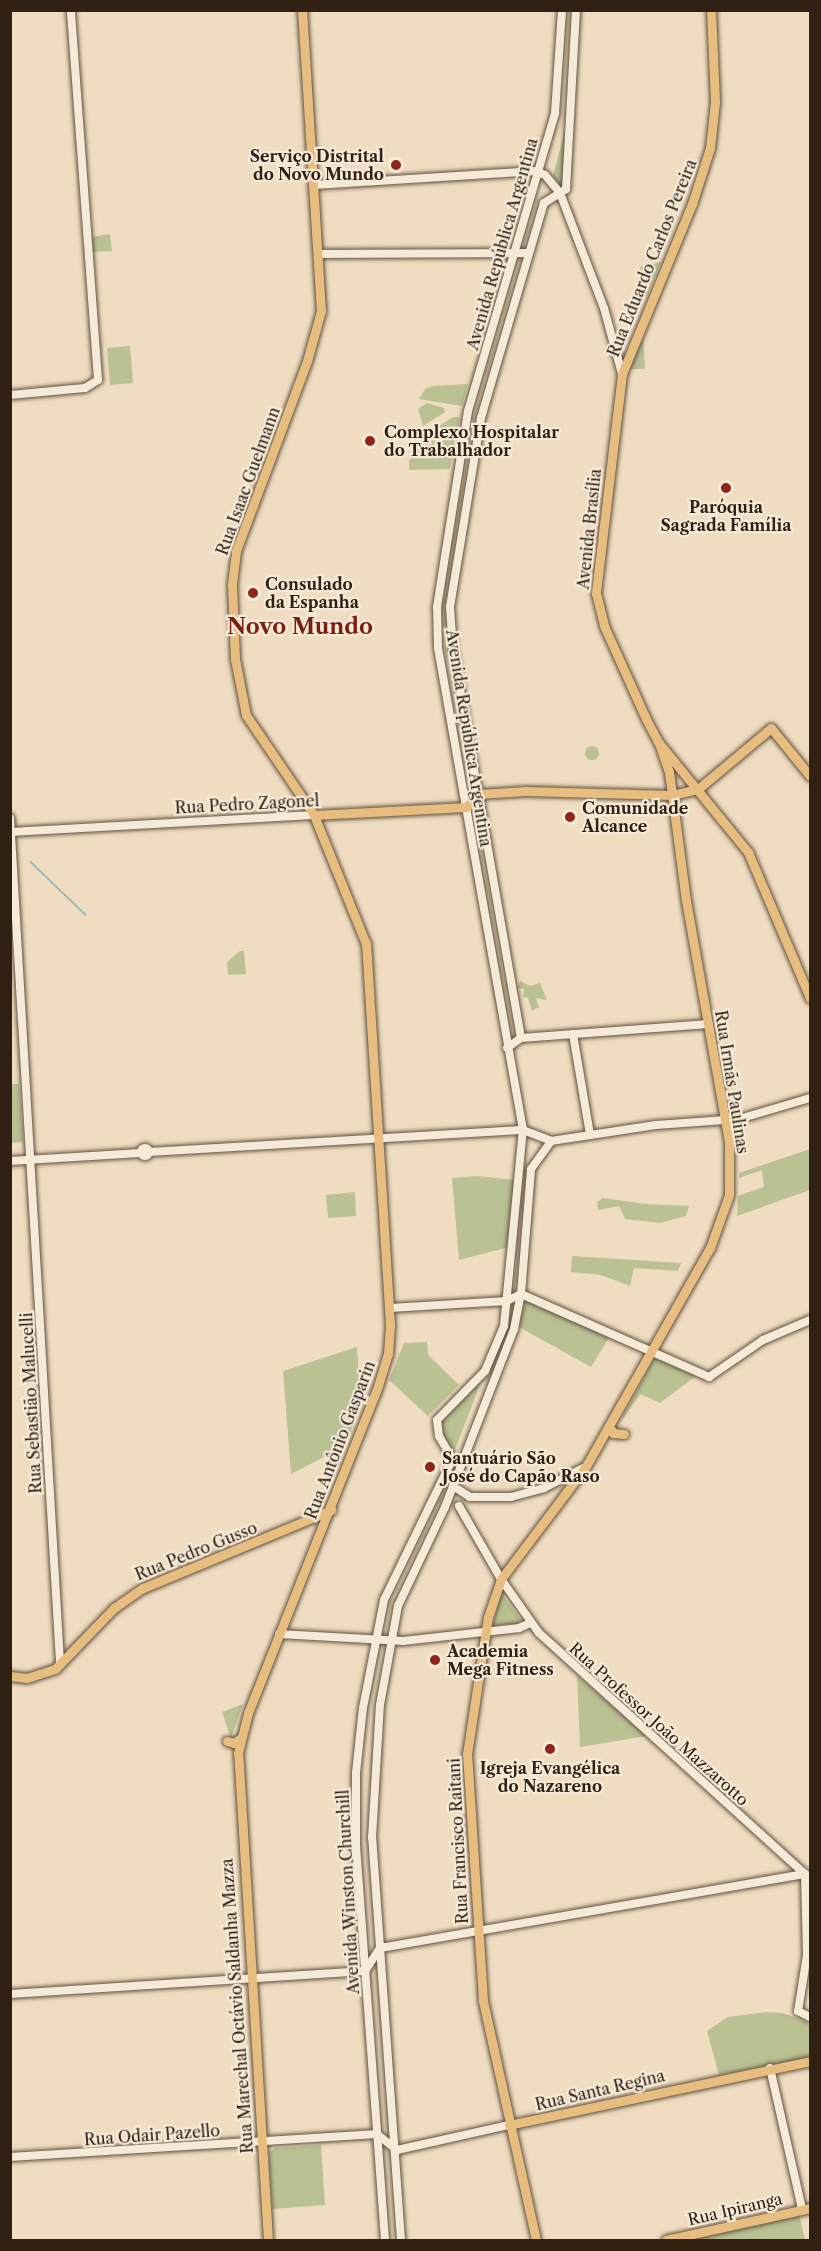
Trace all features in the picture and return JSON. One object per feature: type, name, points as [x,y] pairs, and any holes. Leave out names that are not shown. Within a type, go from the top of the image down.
[{"type":"main road","name":"Rua Isaac Guelmann","points":[[302,10],[319,254],[319,326],[238,542],[232,584],[237,677],[246,715],[314,815],[360,925],[370,962]]},
{"type":"main road","name":"Rua Eduardo Carlos Pereira","points":[[622,374],[694,198],[710,148],[716,102],[710,11]]},
{"type":"main road","name":"Avenida Brasília","points":[[622,374],[596,593],[605,628],[659,743],[748,852],[810,998]]},
{"type":"main road","points":[[466,807],[479,794],[532,791],[672,795],[698,789],[771,728],[810,776]]},
{"type":"main road","name":"Rua Irmãs Paulinas","points":[[586,1466],[710,1248],[726,1208],[731,1170],[725,1119],[686,902],[672,795],[659,743]]},
{"type":"main road","name":"Rua Pedro Zagonel","points":[[314,815],[466,807]]},
{"type":"main road","name":"Rua Antônio Gasparin","points":[[237,1770],[241,1738],[279,1634],[331,1510],[386,1362],[390,1308],[370,962]]},
{"type":"main road","points":[[609,1426],[616,1435],[624,1434]]},
{"type":"main road","name":"Rua Francisco Raitani","points":[[536,2241],[485,2015],[477,1931],[467,1754],[486,1630],[501,1580],[586,1466]]},
{"type":"main road","name":"Rua Pedro Gusso","points":[[60,1663],[133,1593],[331,1510]]},
{"type":"main road","points":[[10,1675],[60,1663]]},
{"type":"main road","points":[[227,1740],[234,1743],[241,1738]]},
{"type":"main road","name":"Rua Marechal Octávio Saldanha Mazza","points":[[237,1770],[268,2241]]},
{"type":"main road","name":"Rua Santa Regina","points":[[509,2126],[639,2097],[661,2087],[810,2061]]},
{"type":"main road","name":"Rua Ipiranga","points":[[666,2241],[806,2209]]},
{"type":"street","points":[[10,395],[85,388],[98,380],[71,10]]},
{"type":"street","name":"Avenida República Argentina","points":[[437,1420],[487,1368],[504,1326],[523,1130],[437,639],[438,596],[462,439],[556,105],[562,10]]},
{"type":"street","name":"Avenida República Argentina","points":[[521,1038],[453,650],[450,607],[476,441],[544,203],[567,186],[576,10]]},
{"type":"street","points":[[314,185],[537,171]]},
{"type":"street","name":"Avenida Brasília","points":[[537,171],[551,180],[560,193],[604,308],[622,374]]},
{"type":"street","points":[[319,254],[529,253]]},
{"type":"street","name":"Rua Pedro Zagonel","points":[[11,832],[314,815]]},
{"type":"street","name":"Rua Sebastião Malucelli","points":[[10,818],[60,1663]]},
{"type":"street","points":[[507,1048],[521,1038],[708,1024]]},
{"type":"street","points":[[573,1034],[590,1135]]},
{"type":"street","points":[[10,1161],[523,1130],[551,1141],[739,1119],[810,1098]]},
{"type":"street","points":[[470,1497],[453,1486],[513,1335],[521,1294],[531,1169],[551,1141]]},
{"type":"street","points":[[390,1308],[507,1301],[521,1294],[709,1377],[763,1340],[810,1320]]},
{"type":"street","name":"Avenida Winston Churchill","points":[[385,2241],[355,1797],[374,1640],[384,1600],[450,1464],[450,1455],[439,1436],[437,1420]]},
{"type":"street","points":[[445,1508],[459,1506],[470,1497],[533,1492],[586,1466]]},
{"type":"street","name":"Avenida Winston Churchill","points":[[401,2241],[372,1801],[380,1705],[398,1606],[445,1508],[453,1486]]},
{"type":"street","name":"Rua Professor João Mazzarotto","points":[[459,1506],[501,1580],[530,1623],[805,1874]]},
{"type":"street","points":[[279,1634],[390,1641],[522,1627],[530,1623]]},
{"type":"street","points":[[10,1994],[365,1971],[380,1948],[805,1874],[807,1962],[798,2011],[810,2017]]},
{"type":"street","points":[[770,2068],[806,2209]]},
{"type":"street","name":"Rua Santa Regina","points":[[395,2149],[509,2126]]},
{"type":"street","points":[[377,2134],[395,2149]]},
{"type":"street","name":"Rua Odair Pazello","points":[[10,2157],[377,2134]]},
{"type":"green space","points":[[567,123],[563,189],[553,176]]},
{"type":"green space","points":[[110,234],[112,251],[93,252],[91,237]]},
{"type":"green space","points":[[661,262],[646,297],[640,267]]},
{"type":"green space","points":[[643,334],[645,369],[629,369]]},
{"type":"green space","points":[[130,346],[133,383],[110,385],[107,348]]},
{"type":"green space","points":[[468,384],[462,406],[419,399],[425,389],[433,386]]},
{"type":"green space","points":[[427,403],[444,408],[445,412],[423,426],[418,409]]},
{"type":"green space","points":[[453,417],[460,417],[450,469],[409,470],[409,461],[421,438]]},
{"type":"green space","points":[[592,746],[597,748],[599,753],[597,758],[592,760],[587,758],[585,753],[587,748]]},
{"type":"green space","points":[[240,951],[244,951],[246,974],[228,975],[227,962]]},
{"type":"green space","points":[[520,981],[530,986],[540,983],[547,1000],[536,998],[539,1007],[532,1011],[528,998],[523,997],[524,989],[518,988]]},
{"type":"green space","points":[[11,1084],[19,1084],[23,1142],[11,1143]]},
{"type":"green space","points":[[810,1149],[810,1190],[737,1216],[738,1196],[764,1187],[762,1170],[739,1178],[739,1173]]},
{"type":"green space","points":[[477,1176],[514,1180],[509,1247],[459,1260],[452,1178]]},
{"type":"green space","points":[[355,1192],[356,1216],[328,1218],[326,1195]]},
{"type":"green space","points":[[603,1198],[645,1204],[689,1206],[686,1216],[660,1223],[625,1219],[619,1206],[598,1210],[597,1202]]},
{"type":"green space","points":[[572,1256],[681,1263],[678,1271],[634,1268],[630,1286],[601,1275],[571,1272]]},
{"type":"green space","points":[[525,1300],[610,1336],[591,1367],[519,1327]]},
{"type":"green space","points":[[427,1342],[428,1355],[459,1385],[428,1416],[389,1380],[404,1343]]},
{"type":"green space","points":[[357,1347],[359,1381],[370,1378],[335,1475],[326,1456],[291,1474],[283,1371]]},
{"type":"green space","points":[[655,1357],[696,1376],[660,1403],[640,1394],[618,1426]]},
{"type":"green space","points":[[481,1382],[454,1452],[441,1431],[441,1422]]},
{"type":"green space","points":[[501,1593],[521,1620],[516,1624],[493,1625]]},
{"type":"green space","points":[[577,1676],[647,1736],[580,1747]]},
{"type":"green space","points":[[243,1704],[231,1738],[222,1712]]},
{"type":"green space","points":[[766,2012],[783,2013],[810,2023],[810,2058],[719,2075],[707,2031],[728,2017]]},
{"type":"green space","points":[[321,2145],[325,2205],[272,2209],[269,2152],[275,2148]]},
{"type":"green space","points":[[799,2214],[805,2240],[679,2240]]},
{"type":"waterway","points":[[31,862],[86,915]]},
{"type":"place","name":"Serviço Distrital do Novo Mundo","points":[[396,165]]},
{"type":"place","name":"Complexo Hospitalar do Trabalhador","points":[[370,441]]},
{"type":"place","name":"Paróquia Sagrada Família","points":[[726,488]]},
{"type":"place","name":"Consulado da Espanha","points":[[253,593]]},
{"type":"place","name":"Comunidade Alcance","points":[[570,817]]},
{"type":"place","name":"Santuário São José do Capão Raso","points":[[430,1467]]},
{"type":"place","name":"Academia Mega Fitness","points":[[435,1660]]},
{"type":"place","name":"Igreja Evangélica do Nazareno","points":[[550,1749]]},
{"type":"district","name":"Novo Mundo","points":[[300,627]]}]
